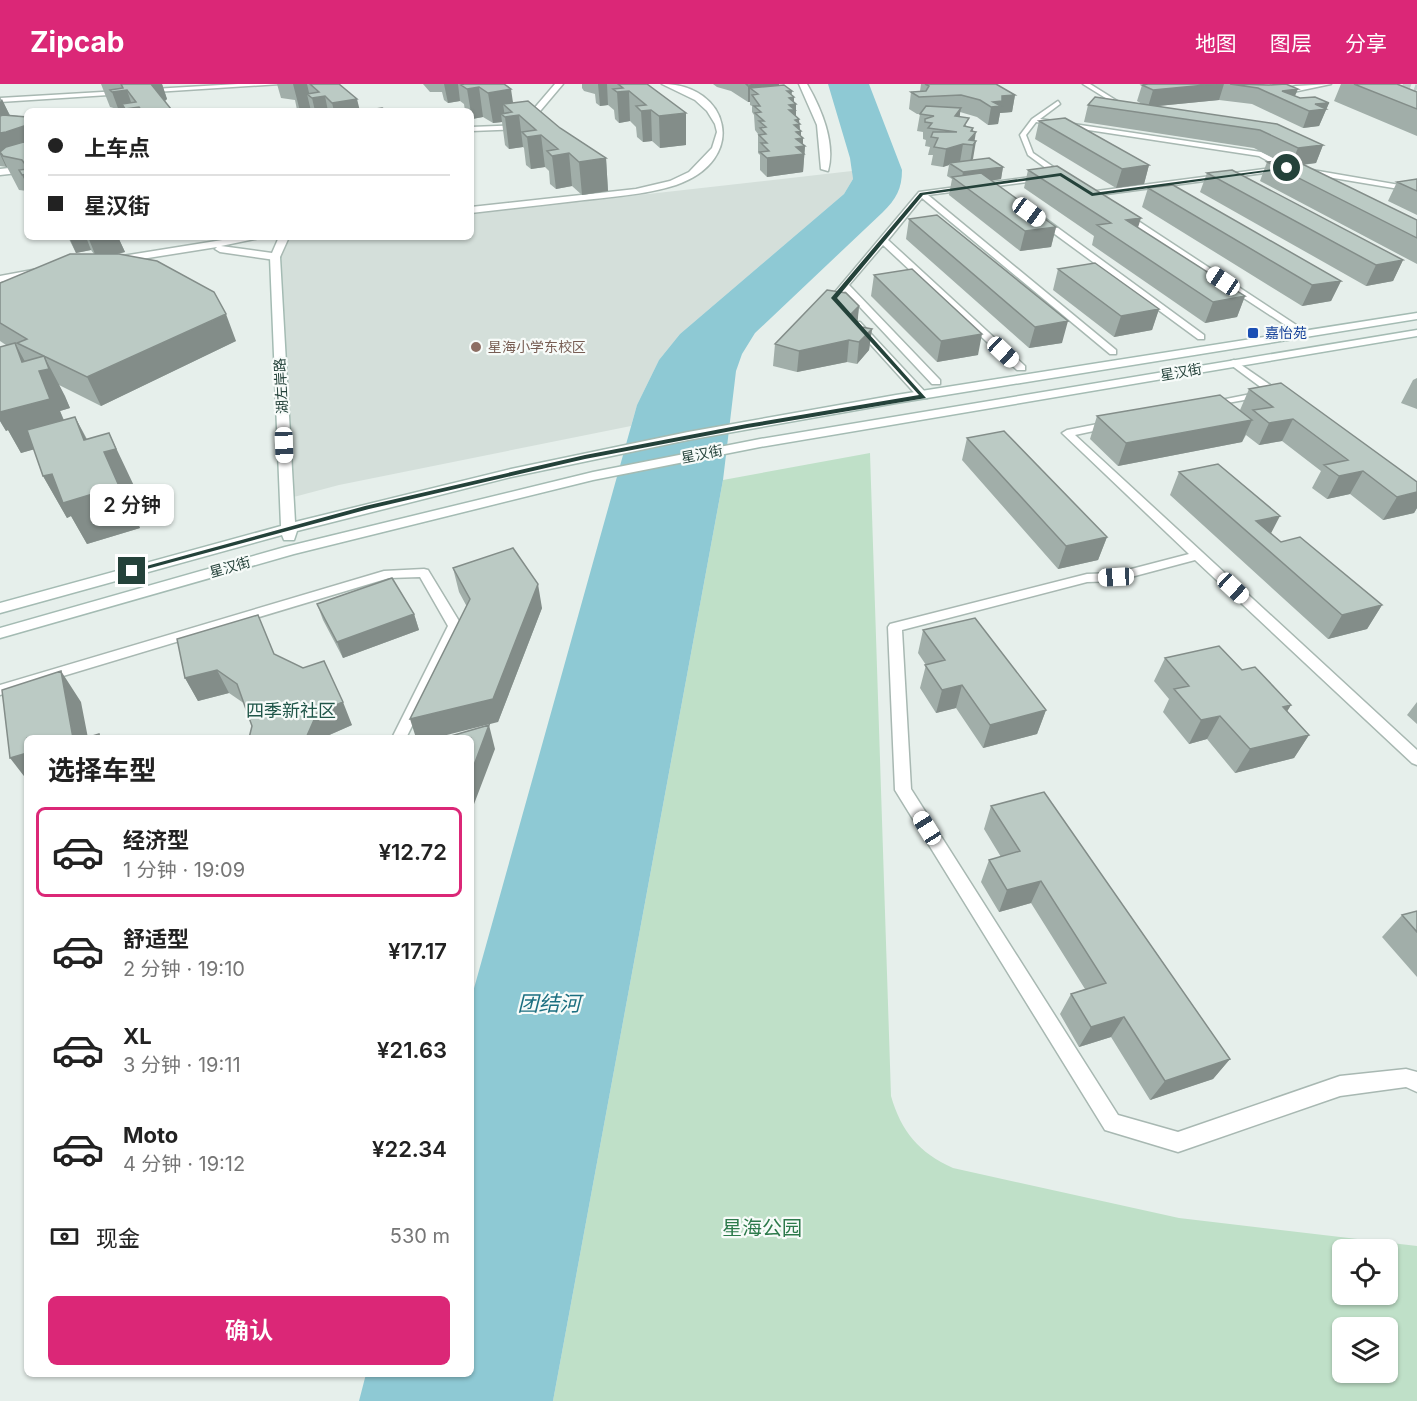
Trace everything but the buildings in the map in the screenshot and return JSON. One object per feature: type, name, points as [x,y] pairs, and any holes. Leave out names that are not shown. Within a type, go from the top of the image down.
[{"type":"street","points":[[0,100],[276,84]]},
{"type":"street","points":[[474,129],[522,127],[558,84]]},
{"type":"street","points":[[474,210],[633,191],[687,177],[712,156],[720,142],[721,130],[707,105],[692,93],[666,84]]},
{"type":"street","points":[[803,84],[818,114],[826,140],[825,169]]},
{"type":"street","points":[[0,172],[24,169]]},
{"type":"street","points":[[99,263],[241,240]]},
{"type":"street","points":[[204,246],[275,257],[283,240]]},
{"type":"street","name":"湖左岸路","points":[[275,257],[290,550]]},
{"type":"street","points":[[0,279],[55,270]]},
{"type":"street","name":"星汉街","points":[[0,608],[288,527],[585,457],[923,396],[1417,316]]},
{"type":"street","name":"星汉街","points":[[0,633],[290,550],[593,476],[760,443],[1417,333]]},
{"type":"lane","points":[[1086,84],[1091,90],[1138,114]]},
{"type":"lane","points":[[1251,84],[1274,94],[1296,88],[1328,84]]},
{"type":"lane","points":[[1058,103],[1034,120],[1023,135],[1030,154],[1069,180]]},
{"type":"lane","points":[[1034,120],[1261,154],[1287,168]]},
{"type":"lane","points":[[1305,334],[1088,192],[1287,168],[1417,190]]},
{"type":"lane","points":[[923,396],[834,298],[922,194],[1061,175]]},
{"type":"lane","points":[[991,184],[1001,191]]},
{"type":"lane","points":[[922,194],[1113,352]]},
{"type":"lane","points":[[1029,212],[1201,337]]},
{"type":"lane","points":[[883,240],[1021,368]]},
{"type":"lane","points":[[845,286],[936,382]]},
{"type":"lane","points":[[1194,408],[1279,396],[1234,363]]},
{"type":"lane","points":[[1125,422],[1067,433],[1417,759]]},
{"type":"lane","points":[[1198,555],[1116,577],[1087,578],[895,627],[903,790],[1112,1123],[1178,1142],[1340,1086],[1406,1078],[1417,1082]]},
{"type":"lane","points":[[0,690],[388,574],[424,573],[455,626],[400,735]]},
{"type":"shaded area","name":"星海小学东校区","points":[[852,171],[853,179],[844,194],[680,334],[659,360],[637,405],[631,426],[339,485],[290,498],[278,240],[474,240],[474,214]]},
{"type":"green space","name":"星海公园","points":[[870,453],[891,1096],[900,1120],[921,1148],[953,1168],[1179,1218],[1358,1239],[1332,1239],[1332,1305],[1398,1305],[1398,1244],[1417,1246],[1417,1401],[553,1401],[723,480]]},
{"type":"water","name":"团结河","points":[[828,84],[869,84],[902,170],[901,183],[895,198],[883,212],[755,333],[742,354],[736,371],[723,480],[553,1401],[359,1401],[365,1377],[474,1377],[474,988],[637,405],[659,360],[680,334],[844,194],[853,179],[850,158]]},
{"type":"tunnel","points":[[1403,84],[1417,89]]},
{"type":"place","name":"嘉怡苑","points":[[1253,333]]},
{"type":"place","name":"星海小学东校区","points":[[476,347]]},
{"type":"district","name":"四季新社区","points":[[291,711]]},
{"type":"route","points":[[132,571],[367,507],[585,457],[923,396],[834,298],[922,194],[1061,175],[1092,194],[1287,168]]}]
